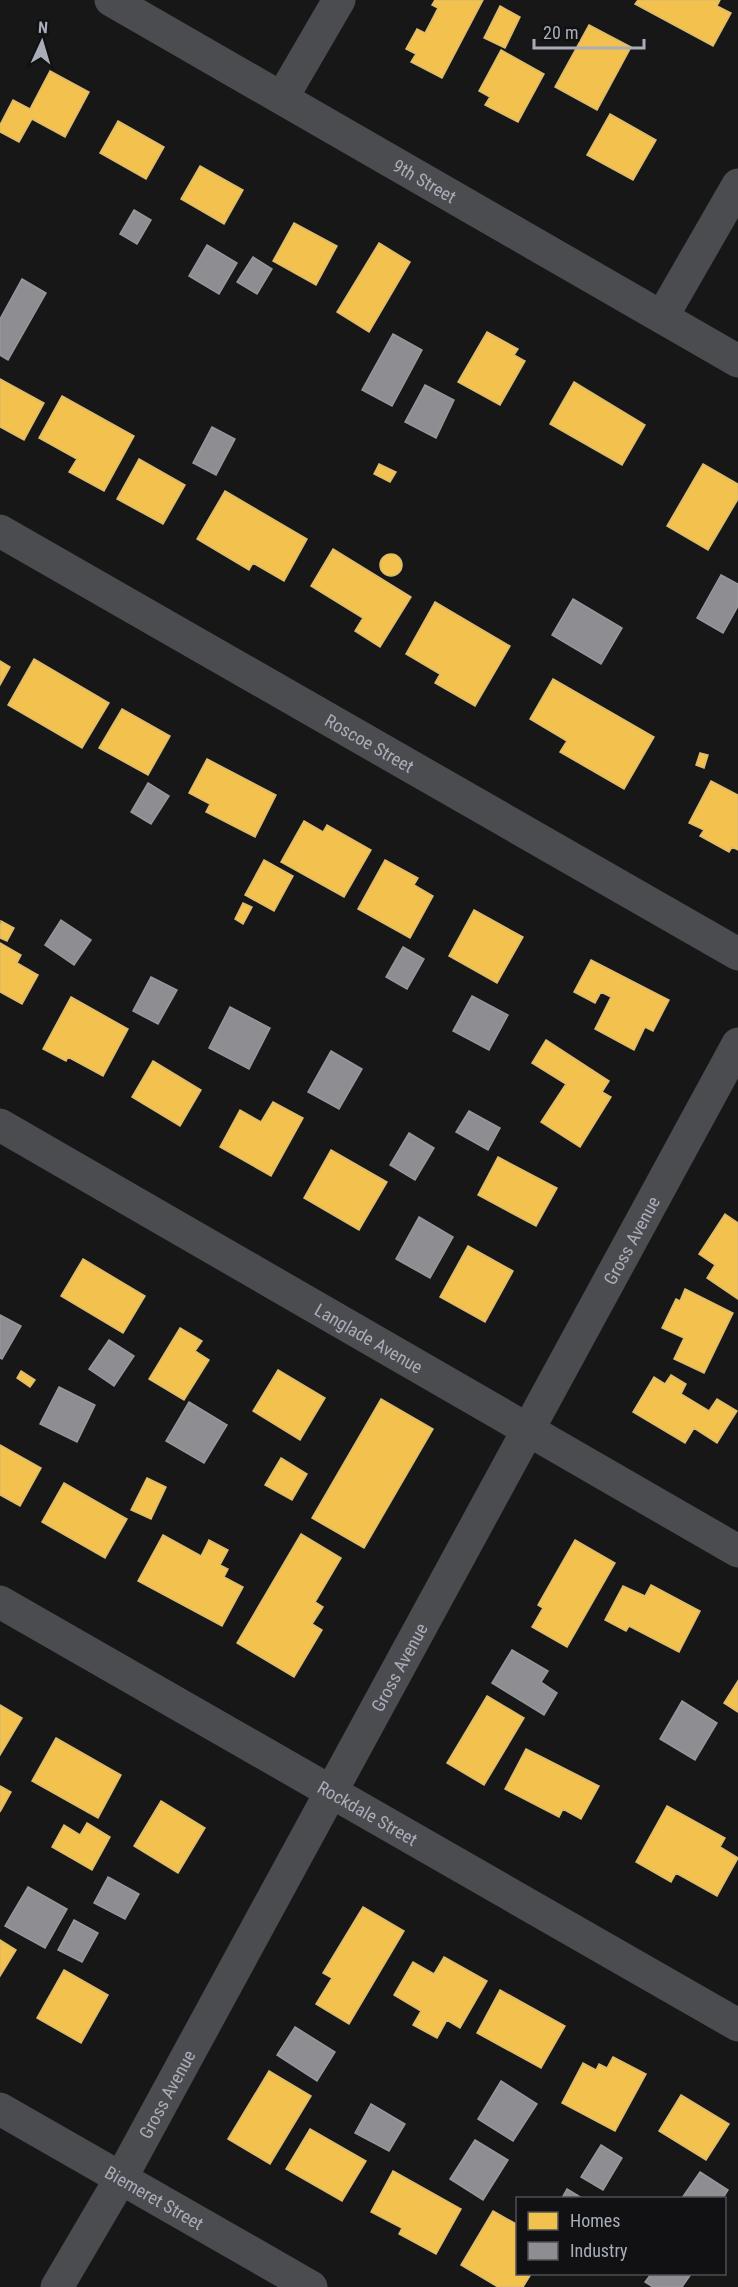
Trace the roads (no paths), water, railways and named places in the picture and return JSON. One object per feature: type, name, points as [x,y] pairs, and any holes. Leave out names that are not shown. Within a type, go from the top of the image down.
[{"type":"street","name":"9th Street","points":[[111,0],[738,361]]},
{"type":"street","points":[[282,99],[339,0]]},
{"type":"street","points":[[662,317],[738,185]]},
{"type":"street","name":"Roscoe Street","points":[[0,531],[738,954]]},
{"type":"street","name":"Gross Avenue","points":[[57,2287],[121,2178],[738,1044]]},
{"type":"street","name":"Langlade Avenue","points":[[0,1125],[738,1551]]},
{"type":"street","name":"Rockdale Street","points":[[0,1602],[738,2025]]},
{"type":"street","name":"Biemeret Street","points":[[0,2109],[311,2287]]}]
